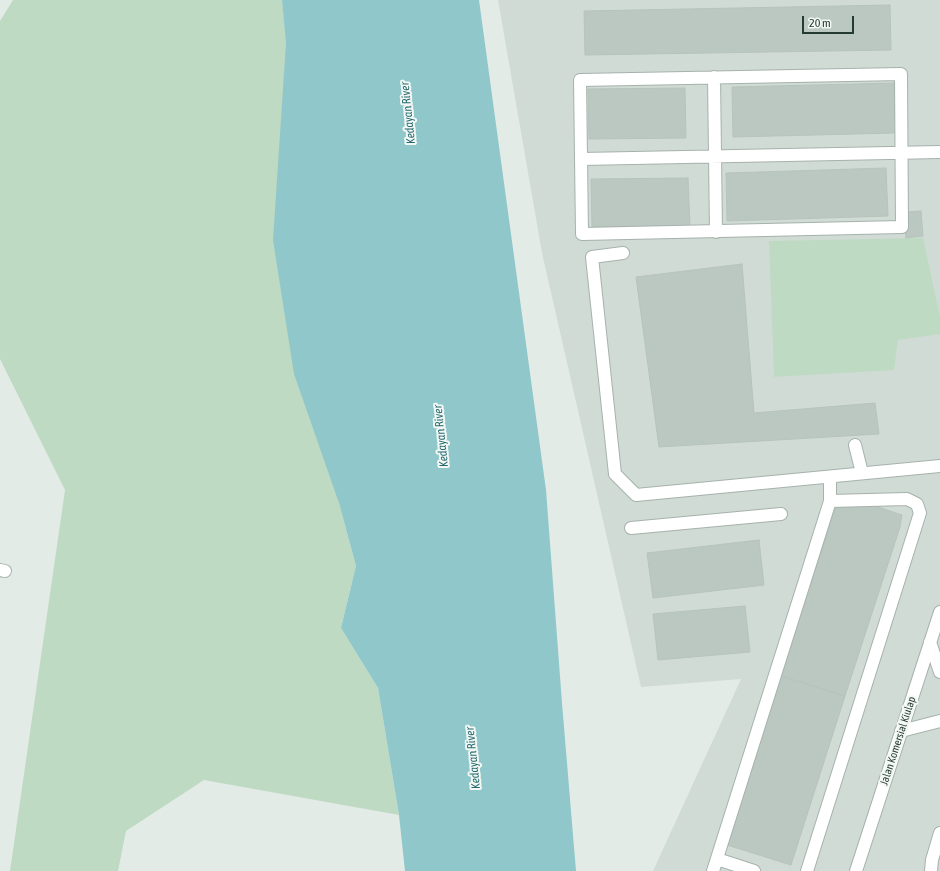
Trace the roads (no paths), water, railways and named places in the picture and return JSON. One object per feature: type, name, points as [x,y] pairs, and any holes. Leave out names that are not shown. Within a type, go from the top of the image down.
[{"type":"street","points":[[901,74],[902,227],[582,234],[580,80],[714,77],[901,74]]},
{"type":"street","points":[[714,77],[716,232]]},
{"type":"street","points":[[582,159],[715,155],[940,152]]},
{"type":"street","points":[[623,253],[592,257],[615,474],[636,495],[940,466]]},
{"type":"street","points":[[855,445],[862,473]]},
{"type":"street","points":[[754,871],[715,865],[830,501],[830,477]]},
{"type":"street","points":[[807,871],[920,513],[917,504],[908,498],[830,501]]},
{"type":"street","points":[[631,528],[781,514]]},
{"type":"street","name":"Jalan Komersial Kiulap","points":[[856,871],[940,612]]},
{"type":"street","points":[[930,642],[940,672]]},
{"type":"street","points":[[901,731],[940,721]]},
{"type":"street","points":[[931,871],[932,860],[940,833]]},
{"type":"water","name":"Kedayan River","points":[[282,0],[479,0],[546,490],[576,871],[405,871],[399,815],[378,688],[341,628],[356,566],[339,503],[294,374],[273,240],[286,43]]}]
